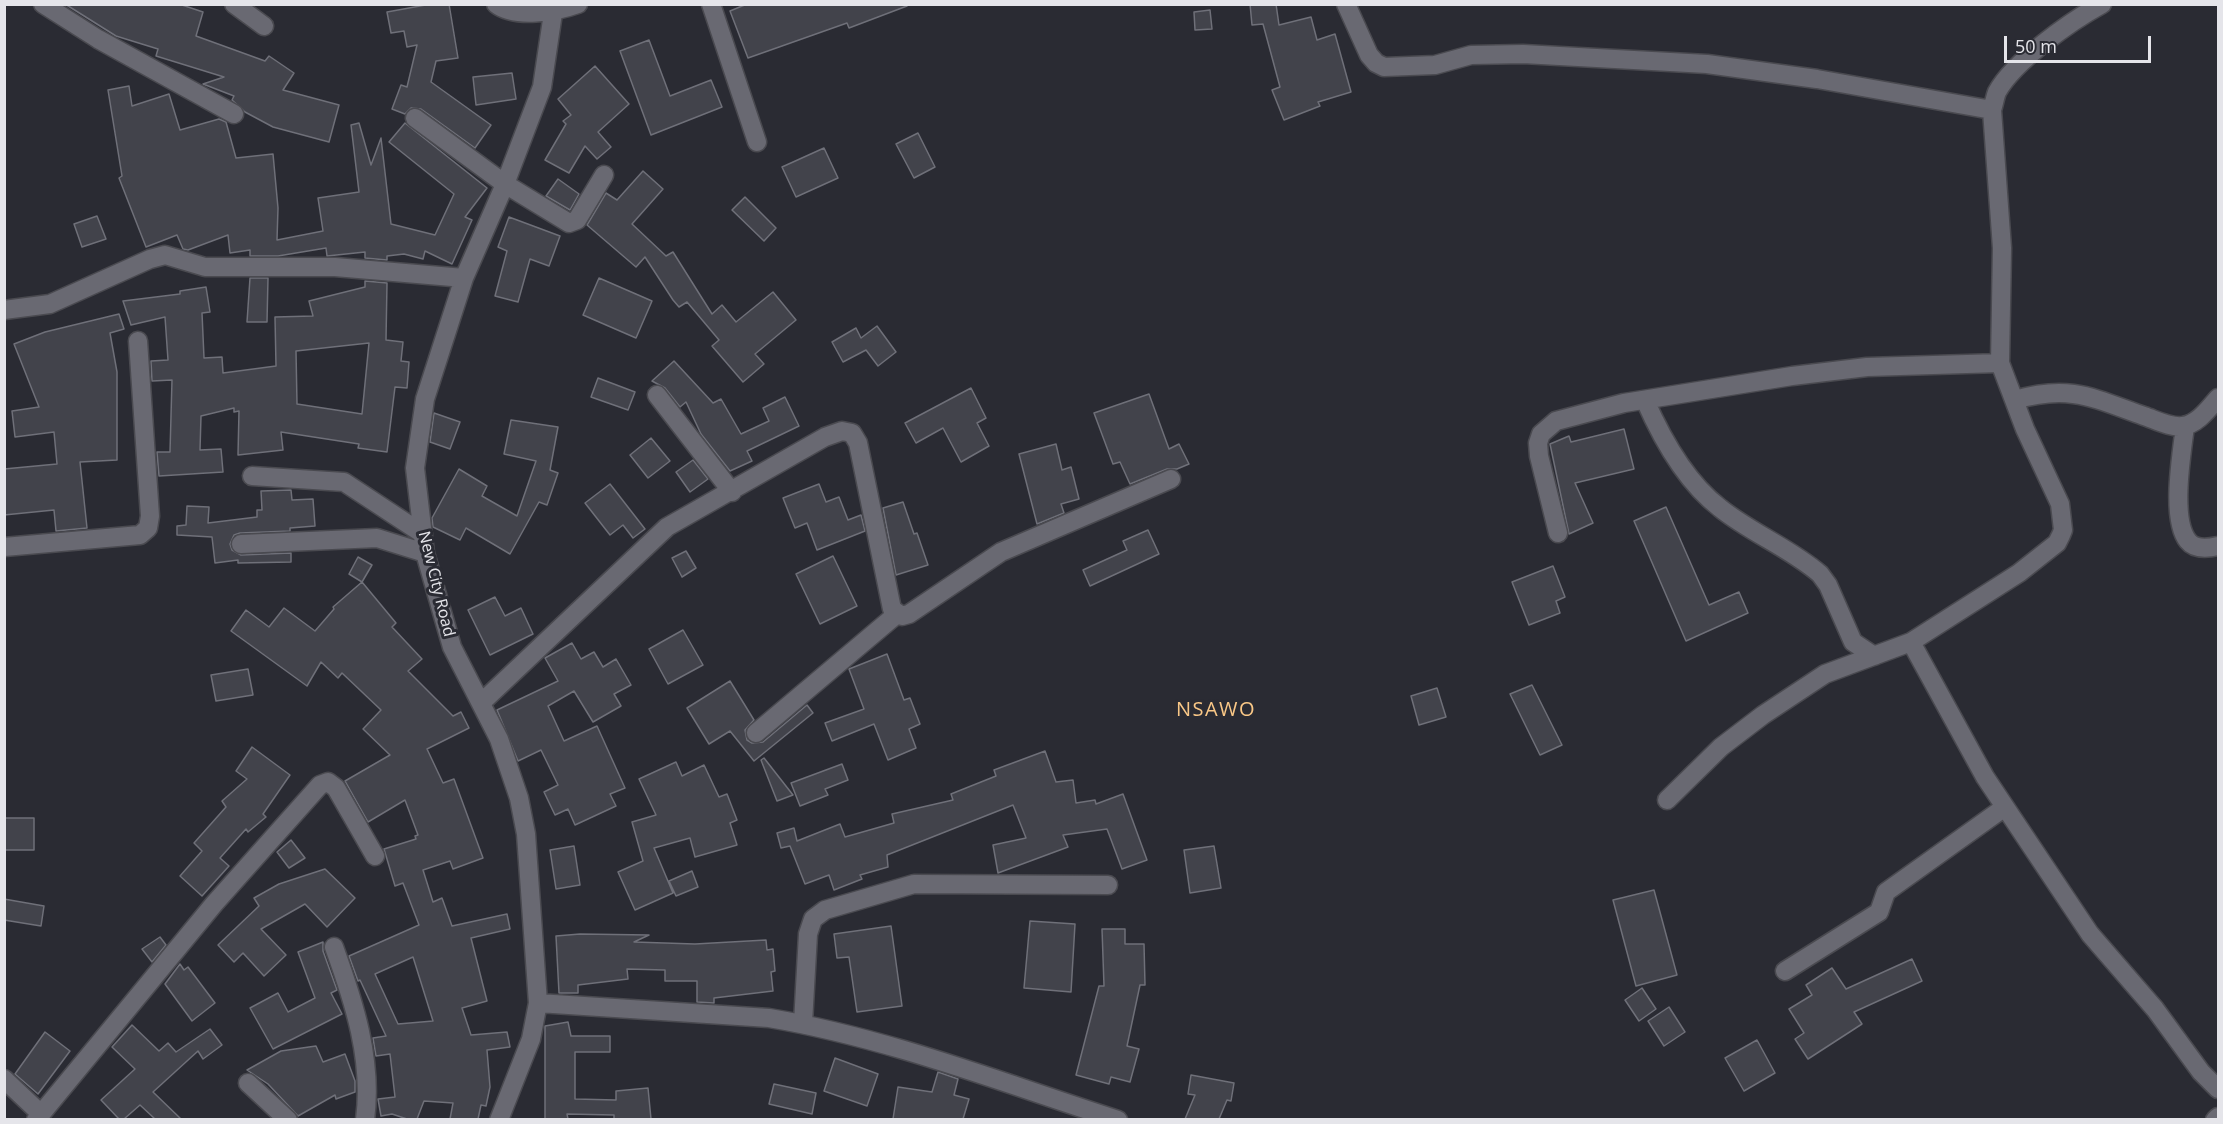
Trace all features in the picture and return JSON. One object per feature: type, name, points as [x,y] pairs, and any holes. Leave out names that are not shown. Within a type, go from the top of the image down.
[{"type":"street","points":[[43,4],[98,39],[234,114]]},
{"type":"street","points":[[234,4],[264,26]]},
{"type":"street","points":[[496,4],[502,9],[512,11],[552,13],[578,4]]},
{"type":"street","points":[[711,4],[757,142]]},
{"type":"street","points":[[1346,4],[1369,55],[1376,63],[1384,67],[1436,65],[1471,55],[1523,54],[1707,64],[1817,79],[1992,110]]},
{"type":"street","points":[[1667,801],[1721,747],[1763,715],[1825,674],[1911,642],[2019,573],[2057,543],[2061,536],[2063,530],[2060,504],[2025,429],[2000,363],[2002,248],[1992,110],[1996,93],[2010,73],[2047,42],[2102,4]]},
{"type":"street","name":"New City Road","points":[[499,1119],[531,1039],[538,1003],[526,834],[519,798],[500,739],[452,647],[425,554],[415,468],[425,399],[464,278],[505,184],[542,87],[552,13]]},
{"type":"street","points":[[415,118],[505,184],[569,223],[577,220],[604,175]]},
{"type":"street","points":[[4,310],[50,304],[150,259],[165,255],[205,267],[335,267],[464,278]]},
{"type":"street","points":[[4,547],[140,535],[148,528],[150,516],[138,341]]},
{"type":"street","points":[[1558,533],[1539,456],[1538,443],[1541,434],[1556,421],[1645,400],[1867,367],[2000,363]]},
{"type":"street","points":[[2015,400],[2043,392],[2064,392],[2094,398],[2167,424],[2186,426],[2198,419],[2218,398]]},
{"type":"street","points":[[657,395],[732,492]]},
{"type":"street","points":[[1645,400],[1658,429],[1675,456],[1711,500],[1820,574],[1828,585],[1853,642],[1874,656]]},
{"type":"street","points":[[2186,426],[2178,490],[2182,528],[2188,541],[2193,545],[2203,548],[2218,546]]},
{"type":"street","points":[[480,703],[667,527],[825,437],[842,431],[852,433],[858,443],[892,609],[897,614]]},
{"type":"street","points":[[252,476],[344,482],[423,534]]},
{"type":"street","points":[[756,733],[897,614],[909,614],[1016,544],[1171,479]]},
{"type":"street","points":[[241,544],[376,538],[425,554]]},
{"type":"street","points":[[1911,642],[1985,777],[2090,934],[2155,1009],[2200,1072],[2218,1089]]},
{"type":"street","points":[[4,1080],[39,1117],[214,904],[320,785],[328,782],[336,788],[375,856]]},
{"type":"street","points":[[1785,971],[1879,912],[1886,892],[2005,807]]},
{"type":"street","points":[[803,1023],[808,934],[813,919],[825,910],[914,884],[1108,885]]},
{"type":"street","points":[[334,947],[354,1002],[369,1086],[365,1119]]},
{"type":"street","points":[[538,1003],[769,1018],[803,1023],[854,1036],[1118,1119]]},
{"type":"street","points":[[248,1083],[288,1119]]},
{"type":"building","points":[[65,4],[179,4],[203,12],[196,36],[265,61],[269,56],[294,73],[283,90],[339,105],[329,142],[273,127],[245,112],[232,100],[234,96],[203,84],[224,77],[156,56],[158,49],[116,36]]},
{"type":"building","points":[[431,4],[449,4],[458,58],[436,61],[431,82],[491,125],[475,148],[421,109],[411,108],[405,114],[392,109],[401,85],[407,87],[417,45],[407,47],[404,31],[391,33],[387,12]]},
{"type":"building","points":[[747,4],[907,4],[907,6],[849,28],[847,23],[748,58],[730,11]]},
{"type":"building","points":[[1250,4],[1276,4],[1279,25],[1311,17],[1317,40],[1335,34],[1351,92],[1318,102],[1320,106],[1284,120],[1272,90],[1280,87],[1263,24],[1252,25]]},
{"type":"building","points":[[1210,10],[1212,29],[1195,30],[1194,12]]},
{"type":"building","points":[[649,40],[670,96],[711,80],[722,107],[651,135],[620,51]]},
{"type":"building","points":[[595,66],[629,104],[598,132],[611,147],[597,159],[585,146],[569,173],[545,160],[566,124],[563,121],[571,115],[558,99]]},
{"type":"building","points":[[512,73],[516,99],[476,105],[473,77]]},
{"type":"building","points":[[129,86],[132,106],[169,94],[180,130],[219,119],[226,122],[236,158],[273,154],[278,208],[277,240],[323,231],[318,198],[359,192],[351,125],[359,123],[371,165],[381,138],[391,224],[435,235],[454,194],[389,142],[405,123],[487,188],[465,217],[472,220],[452,264],[425,251],[423,259],[404,254],[387,256],[387,260],[365,258],[365,252],[327,256],[326,248],[278,256],[250,256],[250,250],[230,253],[228,235],[188,250],[183,249],[177,235],[146,247],[119,178],[122,176],[108,90]]},
{"type":"building","points":[[918,133],[935,167],[914,178],[896,144]]},
{"type":"building","points":[[824,148],[838,178],[796,197],[782,167]]},
{"type":"building","points":[[643,171],[663,189],[632,224],[666,256],[673,252],[712,314],[722,305],[736,322],[773,292],[796,320],[755,354],[764,364],[743,382],[712,346],[719,340],[687,302],[679,307],[645,257],[636,267],[587,225],[606,193],[617,200]]},
{"type":"building","points":[[558,179],[579,194],[570,210],[546,196]]},
{"type":"building","points":[[745,197],[776,228],[764,241],[732,210]]},
{"type":"building","points":[[97,216],[106,239],[82,247],[74,224]]},
{"type":"building","points":[[509,217],[560,236],[549,266],[530,259],[518,302],[495,296],[507,251],[498,247]]},
{"type":"building","points":[[250,278],[268,278],[267,322],[247,322]]},
{"type":"building","points":[[599,278],[652,301],[636,338],[583,315]]},
{"type":"building","points":[[365,281],[387,283],[386,340],[403,342],[401,361],[409,362],[407,388],[395,387],[387,452],[358,448],[359,444],[281,432],[283,450],[238,455],[239,411],[234,412],[234,408],[201,416],[200,450],[221,449],[223,472],[159,476],[157,452],[170,452],[172,380],[152,381],[151,361],[168,360],[165,317],[131,325],[123,301],[180,294],[180,291],[206,287],[210,312],[202,313],[204,358],[222,357],[223,373],[276,366],[275,317],[313,316],[309,301],[365,287]],"holes":[[[369,343],[362,414],[297,404],[296,351]]]},
{"type":"building","points":[[119,314],[124,329],[110,333],[117,372],[117,460],[80,462],[87,528],[56,531],[54,510],[4,515],[4,469],[57,464],[54,432],[15,437],[12,411],[39,407],[14,344],[45,332]]},
{"type":"building","points":[[877,326],[896,352],[878,366],[866,350],[843,362],[832,342],[856,328],[861,338]]},
{"type":"building","points":[[674,361],[713,403],[721,399],[741,434],[769,421],[763,408],[785,397],[799,426],[747,451],[752,461],[730,471],[701,434],[686,402],[680,407],[665,388],[652,381]]},
{"type":"building","points":[[598,378],[635,392],[628,410],[591,397]]},
{"type":"building","points":[[971,388],[986,418],[977,423],[989,446],[961,462],[943,428],[916,443],[905,423]]},
{"type":"building","points":[[1149,394],[1169,449],[1179,444],[1189,464],[1177,469],[1167,469],[1130,484],[1120,462],[1113,464],[1094,413]]},
{"type":"building","points":[[434,413],[460,422],[450,449],[430,442]]},
{"type":"building","points":[[511,420],[558,427],[550,470],[558,473],[547,505],[539,502],[510,554],[466,528],[460,540],[433,527],[432,518],[459,469],[487,486],[482,496],[517,516],[536,461],[504,454]]},
{"type":"building","points":[[1624,429],[1634,469],[1575,483],[1593,523],[1569,534],[1550,444],[1569,436],[1571,442]]},
{"type":"building","points":[[651,438],[670,461],[648,478],[630,455]]},
{"type":"building","points":[[1056,444],[1062,470],[1071,467],[1079,499],[1061,504],[1064,513],[1037,524],[1019,454]]},
{"type":"building","points":[[693,460],[708,479],[690,492],[676,472]]},
{"type":"building","points":[[610,484],[645,529],[633,538],[623,525],[610,535],[585,503]]},
{"type":"building","points":[[819,484],[826,502],[839,497],[848,520],[861,515],[865,531],[817,550],[807,523],[795,528],[783,498]]},
{"type":"building","points":[[291,490],[292,500],[313,499],[315,526],[290,528],[290,531],[240,533],[234,535],[230,544],[232,550],[241,555],[291,553],[291,562],[238,563],[238,560],[215,563],[212,537],[177,535],[177,526],[186,525],[187,506],[209,507],[208,523],[257,517],[257,510],[262,510],[261,491]]},
{"type":"building","points":[[903,502],[928,565],[896,575],[883,508]]},
{"type":"building","points":[[1666,507],[1709,605],[1739,592],[1748,613],[1686,641],[1634,521]]},
{"type":"building","points":[[1148,530],[1159,554],[1090,586],[1083,570],[1127,550],[1123,541]]},
{"type":"building","points":[[686,551],[696,568],[682,577],[672,558]]},
{"type":"building","points":[[833,556],[857,606],[820,624],[796,574]]},
{"type":"building","points":[[358,557],[372,565],[362,582],[349,574]]},
{"type":"building","points":[[1553,566],[1565,597],[1556,601],[1560,613],[1529,625],[1512,582]]},
{"type":"building","points":[[362,582],[396,623],[392,627],[422,659],[408,671],[453,716],[461,712],[469,728],[427,749],[443,783],[454,779],[483,858],[453,869],[450,861],[423,870],[433,902],[442,898],[452,926],[507,914],[510,929],[471,938],[487,1001],[462,1008],[471,1035],[507,1032],[510,1047],[487,1050],[490,1087],[486,1106],[481,1105],[478,1119],[450,1119],[453,1103],[424,1101],[417,1119],[407,1119],[392,1114],[381,1116],[378,1099],[395,1097],[390,1054],[376,1056],[373,1038],[386,1036],[360,980],[358,981],[349,956],[419,925],[403,883],[395,886],[384,849],[416,839],[415,836],[418,835],[405,800],[368,822],[345,781],[390,755],[363,729],[381,710],[342,673],[338,678],[321,662],[307,686],[231,631],[246,610],[269,627],[284,608],[315,631],[334,609],[333,607]],"holes":[[[413,957],[433,1021],[398,1024],[375,974]]]},
{"type":"building","points":[[495,597],[505,616],[521,608],[533,634],[490,655],[468,610]]},
{"type":"building","points":[[683,630],[703,665],[668,684],[649,649]]},
{"type":"building","points":[[572,643],[581,659],[594,652],[603,667],[616,659],[631,685],[614,694],[621,706],[593,722],[574,691],[548,706],[564,741],[597,726],[625,788],[610,794],[616,806],[575,825],[568,809],[555,815],[544,792],[558,785],[541,750],[518,761],[497,710],[558,681],[545,658]]},
{"type":"building","points":[[887,654],[904,700],[910,698],[920,724],[909,729],[916,748],[888,760],[874,724],[832,741],[825,723],[864,709],[849,669]]},
{"type":"building","points":[[248,669],[253,695],[216,701],[211,675]]},
{"type":"building","points":[[730,681],[754,720],[745,730],[747,740],[752,743],[763,742],[807,705],[813,713],[754,761],[730,731],[709,744],[687,708]]},
{"type":"building","points":[[1532,685],[1562,745],[1540,755],[1510,694]]},
{"type":"building","points":[[1437,688],[1446,717],[1419,725],[1411,696]]},
{"type":"building","points":[[252,747],[290,775],[263,814],[266,817],[248,832],[246,829],[220,858],[229,866],[202,896],[180,876],[202,851],[194,843],[226,807],[222,801],[247,779],[236,771]]},
{"type":"building","points":[[1045,751],[1056,782],[1073,780],[1076,803],[1095,800],[1096,804],[1123,794],[1147,860],[1122,869],[1107,829],[1063,835],[1068,847],[998,873],[993,845],[1026,838],[1013,805],[887,855],[888,867],[860,875],[862,879],[834,890],[829,875],[805,884],[790,846],[781,848],[777,833],[794,828],[797,841],[840,824],[845,837],[894,823],[892,814],[953,800],[951,794],[996,776],[994,770]]},
{"type":"building","points":[[764,758],[793,795],[777,801],[761,760]]},
{"type":"building","points":[[676,762],[682,776],[704,765],[719,797],[727,794],[737,820],[730,823],[737,845],[695,857],[690,838],[654,848],[673,893],[635,910],[618,872],[643,861],[632,822],[656,815],[639,779]]},
{"type":"building","points":[[842,764],[848,780],[825,789],[828,795],[800,806],[791,783]]},
{"type":"building","points":[[4,818],[34,818],[34,850],[4,850]]},
{"type":"building","points":[[291,840],[305,858],[289,868],[277,852]]},
{"type":"building","points":[[574,846],[580,885],[556,889],[550,850]]},
{"type":"building","points":[[1214,846],[1221,888],[1190,893],[1184,850]]},
{"type":"building","points":[[325,869],[355,898],[327,927],[305,904],[261,929],[286,955],[264,976],[243,953],[234,962],[218,945],[259,906],[254,898],[279,884]]},
{"type":"building","points":[[692,871],[698,887],[676,896],[669,881]]},
{"type":"building","points":[[1654,890],[1677,975],[1636,986],[1613,900]]},
{"type":"building","points":[[4,899],[44,906],[41,926],[4,920]]},
{"type":"building","points":[[1030,921],[1075,924],[1071,992],[1024,988]]},
{"type":"building","points":[[891,926],[902,1006],[857,1012],[849,957],[837,958],[834,934]]},
{"type":"building","points":[[1102,929],[1125,929],[1125,944],[1144,944],[1145,985],[1140,985],[1127,1046],[1139,1049],[1130,1082],[1111,1077],[1109,1084],[1076,1075],[1099,986],[1104,986]]},
{"type":"building","points":[[649,935],[634,942],[695,944],[766,940],[767,950],[773,949],[775,971],[771,972],[773,991],[714,998],[714,1003],[697,1002],[697,981],[665,981],[665,970],[627,969],[628,979],[578,985],[578,993],[559,993],[556,936]]},
{"type":"building","points":[[160,937],[166,945],[152,962],[142,949]]},
{"type":"building","points":[[323,942],[323,951],[337,990],[331,993],[342,1014],[273,1049],[250,1008],[278,993],[288,1012],[315,998],[298,952]]},
{"type":"building","points":[[1912,959],[1922,981],[1854,1012],[1862,1024],[1808,1059],[1795,1039],[1804,1033],[1789,1009],[1812,995],[1806,985],[1832,968],[1846,989]]},
{"type":"building","points":[[180,964],[184,970],[188,967],[215,1003],[192,1021],[165,984]]},
{"type":"building","points":[[1642,988],[1656,1009],[1639,1021],[1625,1000]]},
{"type":"building","points":[[1669,1007],[1685,1032],[1664,1046],[1648,1021]]},
{"type":"building","points":[[568,1022],[571,1036],[610,1036],[610,1052],[575,1052],[575,1099],[616,1100],[616,1091],[648,1088],[651,1119],[614,1119],[614,1115],[567,1114],[568,1119],[545,1119],[545,1026]]},
{"type":"building","points":[[132,1025],[159,1051],[168,1043],[176,1052],[210,1029],[222,1045],[203,1059],[198,1051],[153,1092],[181,1119],[155,1119],[140,1105],[124,1119],[119,1119],[101,1100],[135,1069],[112,1047]]},
{"type":"building","points":[[45,1032],[70,1051],[38,1094],[15,1074]]},
{"type":"building","points":[[1757,1040],[1775,1073],[1744,1091],[1725,1058]]},
{"type":"building","points":[[316,1046],[323,1062],[345,1054],[355,1081],[355,1092],[336,1099],[335,1095],[298,1116],[268,1084],[247,1070],[281,1051]]},
{"type":"building","points":[[835,1058],[878,1074],[867,1106],[824,1091]]},
{"type":"building","points":[[938,1072],[958,1079],[954,1095],[969,1099],[963,1119],[893,1119],[898,1087],[932,1092]]},
{"type":"building","points":[[1191,1075],[1234,1083],[1231,1101],[1227,1100],[1219,1119],[1185,1119],[1195,1095],[1188,1094]]},
{"type":"building","points":[[774,1084],[816,1093],[812,1114],[769,1104]]},
{"type":"district","name":"NSAWO","points":[[1216,710]]}]
